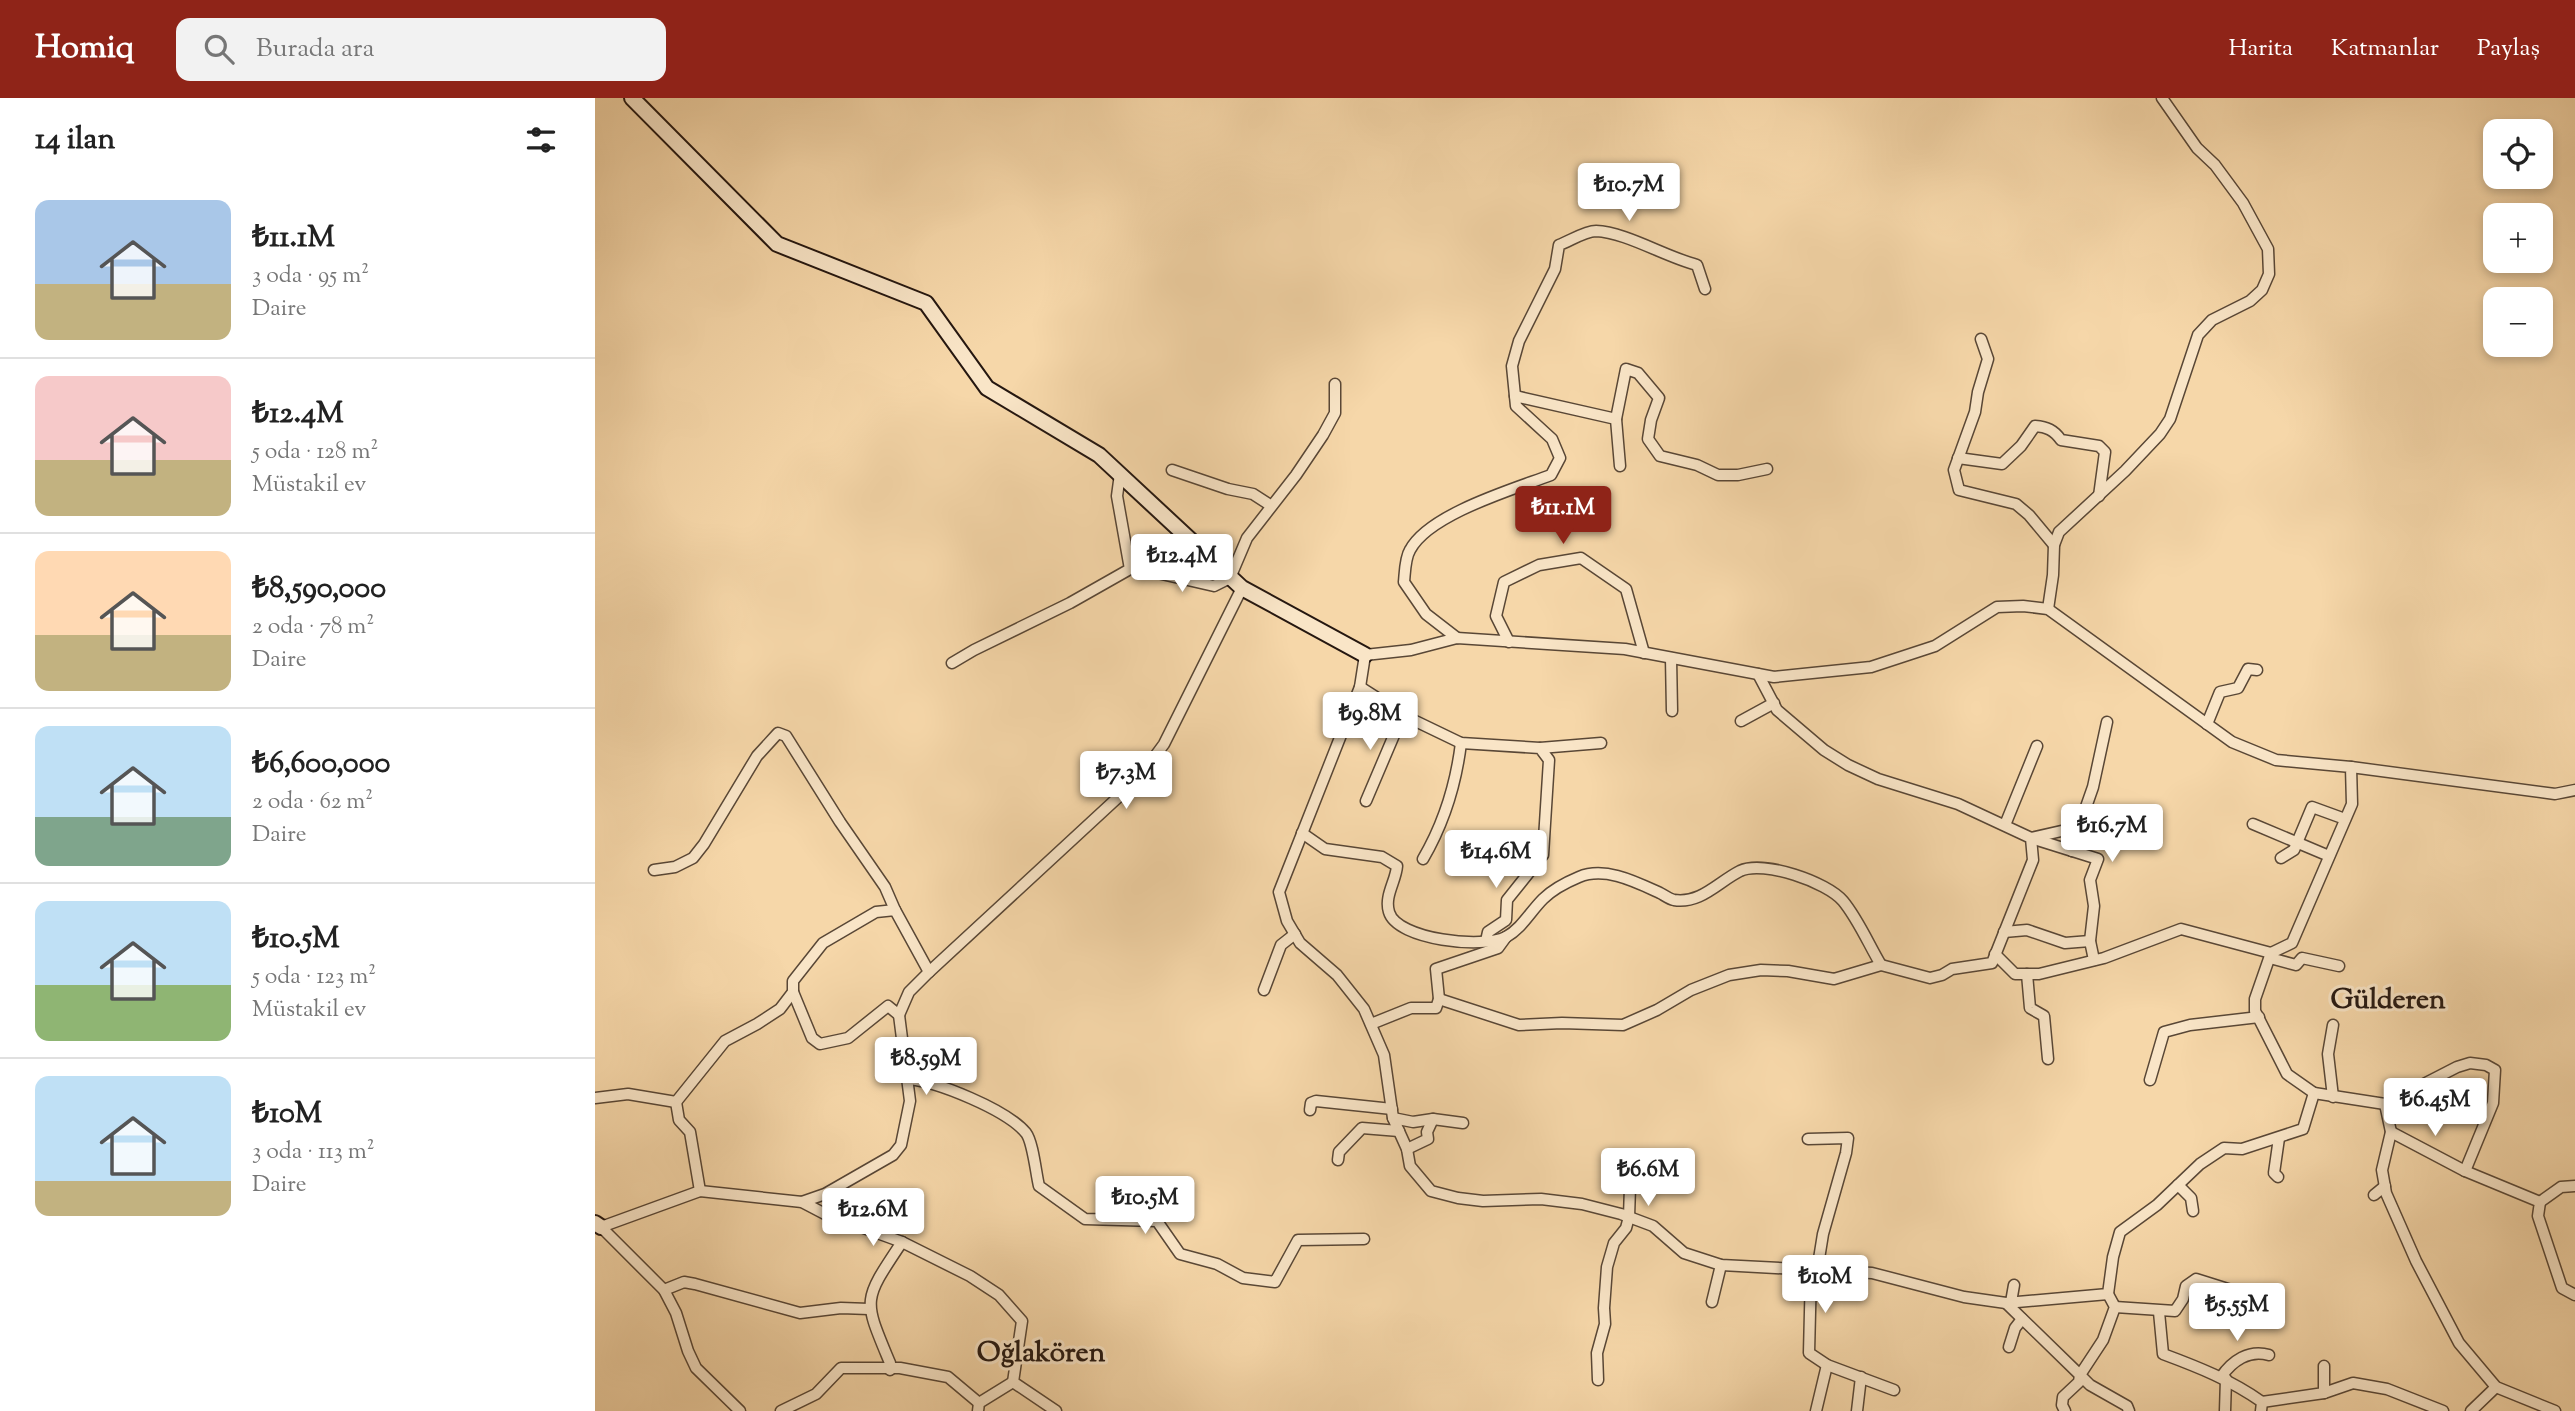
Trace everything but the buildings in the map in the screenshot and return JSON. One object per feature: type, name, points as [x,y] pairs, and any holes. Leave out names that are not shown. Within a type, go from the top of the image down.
[{"type":"street","points":[[2048,608],[2053,575],[2053,545],[2059,532],[2149,448],[2169,419],[2197,335],[2212,320],[2250,301],[2262,290],[2270,274],[2268,250],[2243,202],[2215,165],[2197,148],[2162,98]]},
{"type":"street","points":[[636,102],[777,244],[926,303],[986,388],[1099,455],[1236,583],[1365,655],[1411,650],[1457,638],[1625,649],[1774,677],[1871,667],[1935,646],[1997,607],[2048,608],[2232,742],[2276,760],[2351,767],[2555,794],[2575,790]]},
{"type":"street","points":[[1457,638],[1426,614],[1404,582],[1409,551],[1426,532],[1461,510],[1551,475],[1560,458],[1552,439],[1515,406],[1512,366],[1519,341],[1555,269],[1559,245],[1594,230],[1630,239],[1675,260],[1697,265],[1705,289]]},
{"type":"street","points":[[1981,339],[1989,359],[1978,392],[1975,412],[1954,470],[1959,490],[2016,504],[2029,514],[2053,545]]},
{"type":"street","points":[[1620,466],[1616,419],[1626,369],[1638,373],[1659,398],[1648,439],[1660,456],[1697,465],[1717,475],[1738,475],[1767,469]]},
{"type":"street","points":[[802,1202],[825,1194],[893,1155],[901,1145],[910,1101],[899,1015],[909,992],[1139,778],[1164,744],[1236,583],[1247,538],[1270,505],[1296,475],[1335,413],[1335,384]]},
{"type":"street","points":[[1515,396],[1616,419]]},
{"type":"street","points":[[1958,458],[2002,464],[2021,446],[2035,426],[2042,426],[2055,431],[2061,440],[2099,446],[2105,452],[2099,496]]},
{"type":"street","points":[[1172,470],[1228,489],[1254,494],[1270,505]]},
{"type":"street","points":[[1119,474],[1117,496],[1131,567]]},
{"type":"street","points":[[1509,642],[1496,617],[1504,582],[1539,565],[1581,558],[1626,589],[1644,653]]},
{"type":"street","points":[[1131,567],[1214,586],[1236,583]]},
{"type":"street","points":[[952,663],[1126,573],[1131,567]]},
{"type":"street","points":[[1365,655],[1360,687],[1279,892],[1287,920],[1300,943],[1337,975],[1364,1009],[1384,1055],[1393,1114],[1407,1149],[1410,1166],[1431,1191],[1483,1201],[1541,1199],[1582,1204],[1653,1226],[1684,1253],[1721,1265],[1872,1273],[1964,1297],[2009,1302],[2108,1294]]},
{"type":"street","points":[[1671,658],[1672,711]]},
{"type":"street","points":[[2207,724],[2220,692],[2238,688],[2248,669],[2257,670]]},
{"type":"street","points":[[1758,674],[1777,710],[1824,750],[1848,765],[1878,779],[1958,804],[2031,838],[2098,859],[2091,880],[2094,906],[2090,941],[2094,960]]},
{"type":"street","points":[[1360,687],[1403,714],[1461,743],[1540,748],[1601,743]]},
{"type":"street","points":[[1741,721],[1774,703]]},
{"type":"street","points":[[1366,801],[1403,714]]},
{"type":"street","points":[[2072,851],[2093,787],[2106,722]]},
{"type":"street","points":[[654,870],[675,866],[693,858],[757,756],[778,733],[786,736],[885,887],[929,972]]},
{"type":"street","points":[[1423,859],[1443,820],[1458,766],[1461,743]]},
{"type":"street","points":[[2005,825],[2037,747]]},
{"type":"street","points":[[1486,941],[1488,932],[1506,920],[1507,900],[1543,855],[1549,760],[1540,748]]},
{"type":"street","points":[[2351,767],[2353,804],[2292,943],[2270,956],[2255,999],[2259,1017],[2287,1074],[2313,1093],[2385,1104],[2456,1067],[2470,1063],[2486,1065],[2495,1070],[2493,1103],[2465,1171]]},
{"type":"street","points":[[2281,858],[2294,850],[2312,807],[2345,819]]},
{"type":"street","points":[[2253,824],[2329,856]]},
{"type":"street","points":[[2031,838],[2079,827]]},
{"type":"street","points":[[1302,833],[1325,849],[1382,858],[1397,866],[1397,875],[1388,898],[1388,909],[1395,922],[1408,930],[1445,939],[1486,941],[1506,937]]},
{"type":"street","points":[[1439,999],[1519,1025],[1623,1025],[1657,1010],[1691,990],[1729,975],[1761,970],[1834,979],[1881,965],[1930,978],[1952,969],[1992,963],[2033,860],[2031,838]]},
{"type":"street","points":[[1371,1024],[1411,1008],[1436,1008],[1439,999],[1436,969],[1498,948],[1551,892],[1579,877],[1604,873],[1630,881],[1672,900],[1689,900],[1700,898],[1748,868],[1788,872],[1809,880],[1842,900],[1881,965]]},
{"type":"street","points":[[895,910],[876,912],[823,943],[793,981],[793,992],[812,1038],[820,1044],[848,1038],[888,1006],[899,1015]]},
{"type":"street","points":[[1996,954],[2015,974],[2039,974],[2094,960],[2181,929],[2296,965],[2302,958],[2339,966]]},
{"type":"street","points":[[2004,932],[2027,930],[2064,943],[2090,941]]},
{"type":"street","points":[[1264,990],[1281,945],[1295,934]]},
{"type":"street","points":[[2027,974],[2030,1008],[2044,1016],[2048,1059]]},
{"type":"street","points":[[676,1102],[725,1041],[779,1009],[793,992]]},
{"type":"street","points":[[2150,1080],[2164,1032],[2190,1025],[2259,1017]]},
{"type":"street","points":[[2333,1025],[2328,1054],[2333,1097]]},
{"type":"street","points":[[907,1079],[931,1082],[1003,1115],[1027,1134],[1039,1186],[1085,1219],[1157,1221],[1180,1254],[1217,1264],[1243,1278],[1275,1282],[1298,1240],[1364,1239]]},
{"type":"street","points":[[2065,1411],[2062,1405],[2063,1397],[2079,1382],[2080,1375],[2103,1340],[2115,1307],[2108,1294],[2113,1256],[2120,1232],[2157,1205],[2200,1164],[2224,1148],[2242,1149],[2303,1129],[2313,1093]]},
{"type":"street","points":[[595,1098],[628,1094],[676,1102]]},
{"type":"street","points":[[1310,1110],[1311,1102],[1316,1101],[1393,1114],[1413,1122],[1433,1119],[1463,1123]]},
{"type":"street","points":[[676,1102],[680,1120],[690,1132],[700,1191]]},
{"type":"street","points":[[2385,1104],[2391,1132],[2382,1170],[2385,1186],[2416,1261],[2459,1343],[2496,1387],[2555,1411]]},
{"type":"street","points":[[1407,1149],[1428,1139],[1427,1132],[1433,1119]]},
{"type":"street","points":[[1338,1160],[1339,1152],[1362,1128],[1399,1130]]},
{"type":"street","points":[[2391,1132],[2465,1171],[2540,1202]]},
{"type":"street","points":[[1808,1139],[1848,1138],[1823,1234],[1818,1265],[1811,1271],[1809,1353],[1827,1365],[1894,1390]]},
{"type":"street","points":[[2278,1177],[2274,1172],[2279,1138]]},
{"type":"street","points":[[2178,1185],[2191,1198],[2193,1211]]},
{"type":"street","points":[[2374,1195],[2385,1186]]},
{"type":"street","points":[[2575,1186],[2561,1187],[2540,1202],[2538,1216],[2562,1288],[2575,1295]]},
{"type":"street","points":[[1598,1380],[1597,1353],[1605,1324],[1607,1267],[1614,1243],[1626,1228],[1630,1187]]},
{"type":"street","points":[[740,1411],[697,1368],[664,1290],[598,1225],[700,1191],[802,1202],[825,1214],[902,1242],[970,1276],[999,1296],[1021,1321],[1013,1382],[979,1407],[948,1377],[900,1368],[841,1368],[816,1394],[781,1411]]},
{"type":"street","points":[[890,1370],[891,1363],[869,1309],[870,1293],[902,1242]]},
{"type":"street","points":[[1711,1302],[1721,1265]]},
{"type":"street","points":[[2115,1307],[2175,1311],[2183,1300],[2186,1286],[2196,1279],[2231,1290]]},
{"type":"street","points":[[664,1290],[684,1282],[800,1313],[841,1308],[869,1309]]},
{"type":"street","points":[[2009,1302],[2014,1285]]},
{"type":"street","points":[[2009,1302],[2022,1319],[2090,1385],[2127,1406],[2129,1411]]},
{"type":"street","points":[[2159,1312],[2163,1354],[2224,1378],[2261,1406],[2324,1393],[2353,1383],[2387,1389],[2443,1411]]},
{"type":"street","points":[[2009,1347],[2015,1328],[2022,1319]]},
{"type":"street","points":[[2225,1411],[2224,1378],[2229,1366],[2250,1353],[2269,1355]]},
{"type":"street","points":[[1816,1411],[1827,1365]]},
{"type":"street","points":[[2324,1366],[2324,1393]]},
{"type":"street","points":[[1857,1411],[1861,1377]]},
{"type":"street","points":[[1013,1382],[1056,1411]]},
{"type":"street","points":[[2471,1411],[2496,1387]]},
{"type":"district","name":"Gülderen","points":[[2388,998]]},
{"type":"district","name":"Oğlakören","points":[[1041,1351]]}]
